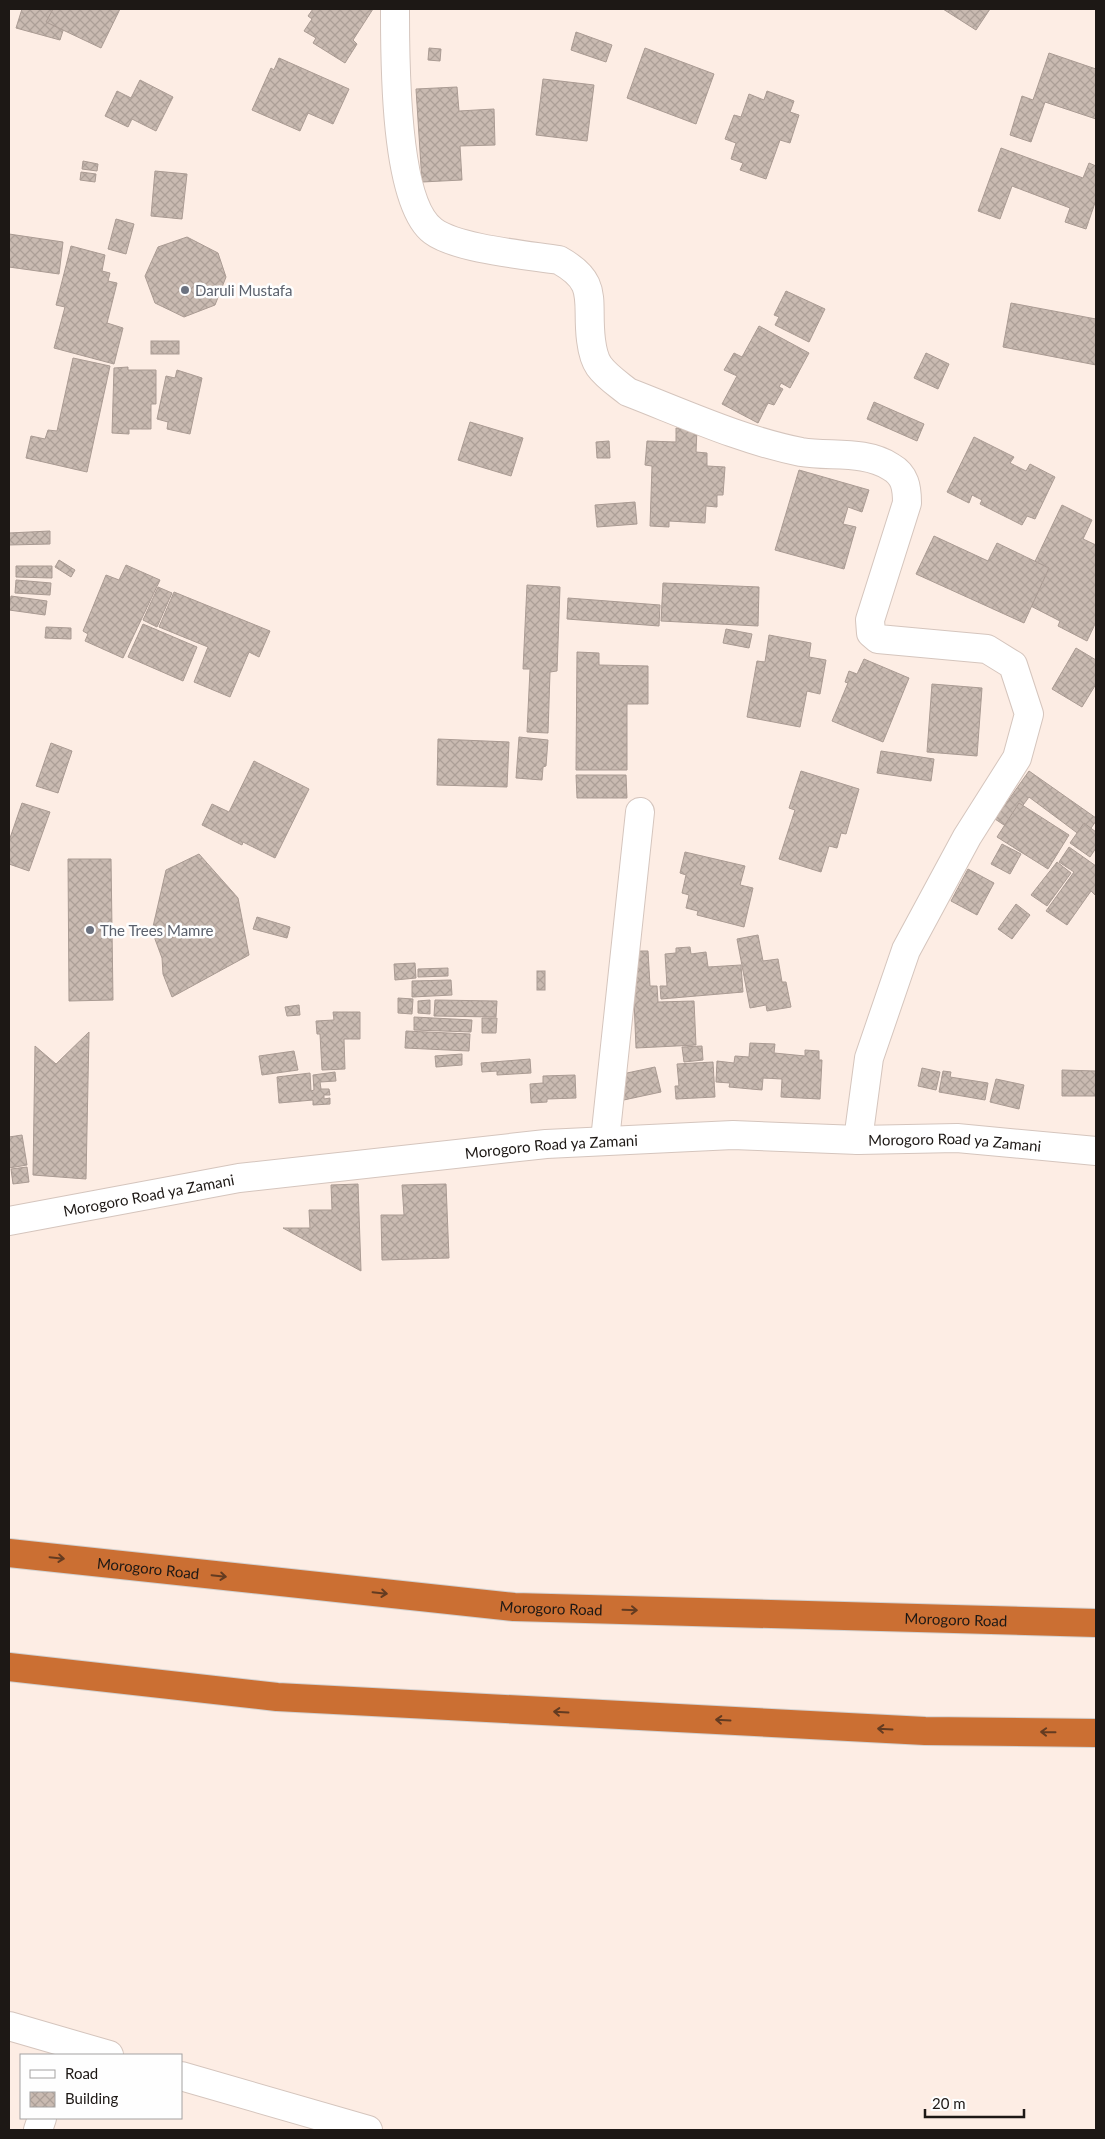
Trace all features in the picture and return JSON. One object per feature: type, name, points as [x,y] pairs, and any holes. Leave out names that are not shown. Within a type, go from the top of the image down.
[{"type":"highway","name":"Morogoro Road","points":[[9,1553],[514,1607],[1096,1623]]},
{"type":"highway","points":[[9,1668],[277,1696],[925,1731],[1096,1733]]},
{"type":"street","points":[[395,9],[400,141],[406,179],[415,206],[432,231],[462,244],[559,260],[571,267],[581,276],[588,288],[591,302],[589,326],[598,365],[612,380],[628,392],[750,439],[802,452],[868,458],[891,466],[906,483],[907,503],[870,620],[871,633],[878,639],[987,650],[1013,665],[1029,714],[1017,758],[967,837],[906,950],[869,1058],[858,1140]]},
{"type":"street","points":[[605,1140],[640,812]]},
{"type":"street","name":"Morogoro Road ya Zamani","points":[[9,1221],[240,1178],[546,1144],[605,1140],[733,1135],[858,1140],[957,1138],[1096,1151]]},
{"type":"street","points":[[9,2026],[64,2049],[102,2054]]},
{"type":"street","points":[[182,2076],[368,2130]]},
{"type":"building","points":[[22,9],[70,9],[60,40],[16,28]]},
{"type":"building","points":[[53,9],[120,9],[101,48],[46,22]]},
{"type":"building","points":[[313,9],[373,9],[353,40],[357,44],[345,63],[313,43],[316,38],[304,31],[312,19],[308,16]]},
{"type":"building","points":[[943,9],[990,9],[976,30]]},
{"type":"building","points":[[576,32],[612,45],[606,62],[571,50]]},
{"type":"building","points":[[429,48],[441,49],[440,61],[428,60]]},
{"type":"building","points":[[645,48],[714,74],[696,124],[627,98]]},
{"type":"building","points":[[1049,53],[1096,69],[1096,119],[1045,102],[1031,142],[1010,135],[1022,96],[1033,100]]},
{"type":"building","points":[[279,58],[349,89],[333,124],[308,113],[300,131],[252,110],[271,68],[274,70]]},
{"type":"building","points":[[543,79],[594,85],[587,141],[536,135]]},
{"type":"building","points":[[140,80],[173,97],[156,131],[132,119],[128,127],[105,116],[117,91],[131,98]]},
{"type":"building","points":[[457,87],[459,111],[494,109],[495,145],[460,146],[462,180],[422,182],[416,89]]},
{"type":"building","points":[[767,91],[794,101],[790,112],[799,115],[790,143],[780,140],[766,179],[740,170],[743,163],[731,159],[736,143],[725,139],[734,115],[741,117],[749,94],[764,100]]},
{"type":"building","points":[[1001,148],[1083,178],[1089,163],[1096,166],[1096,200],[1086,229],[1065,222],[1070,208],[1012,186],[1000,219],[978,211]]},
{"type":"building","points":[[83,161],[98,164],[97,171],[82,169]]},
{"type":"building","points":[[155,171],[187,174],[182,219],[151,216]]},
{"type":"building","points":[[81,172],[96,174],[95,182],[80,180]]},
{"type":"building","points":[[116,219],[134,224],[126,254],[108,249]]},
{"type":"building","points":[[9,234],[63,242],[59,274],[9,267]]},
{"type":"building","name":"Daruli Mustafa","points":[[187,237],[218,253],[226,277],[215,305],[184,317],[155,303],[145,276],[158,247]]},
{"type":"building","points":[[71,246],[105,255],[102,271],[110,273],[108,281],[117,283],[107,323],[123,328],[114,364],[54,348],[65,307],[56,305]]},
{"type":"building","points":[[786,291],[825,309],[809,342],[775,325],[779,317],[774,315]]},
{"type":"building","points":[[1011,303],[1096,319],[1096,365],[1003,347]]},
{"type":"building","points":[[759,326],[809,353],[790,388],[781,383],[779,387],[783,389],[774,405],[768,403],[758,423],[722,404],[737,376],[724,370],[734,353],[742,357]]},
{"type":"building","points":[[151,341],[179,341],[179,354],[151,354]]},
{"type":"building","points":[[926,353],[949,364],[938,389],[914,378]]},
{"type":"building","points":[[73,358],[110,366],[87,472],[26,458],[31,436],[45,439],[48,430],[57,431]]},
{"type":"building","points":[[128,367],[128,370],[156,370],[156,404],[151,404],[151,429],[129,429],[129,434],[112,433],[114,368]]},
{"type":"building","points":[[177,370],[202,378],[190,434],[167,429],[168,422],[157,419],[166,376],[175,378]]},
{"type":"building","points":[[874,402],[924,424],[917,441],[867,419]]},
{"type":"building","points":[[470,422],[523,438],[511,476],[458,460]]},
{"type":"building","points":[[676,428],[697,429],[696,452],[707,453],[707,466],[725,467],[723,495],[717,495],[717,507],[706,506],[705,523],[669,521],[669,527],[650,526],[652,466],[645,465],[647,441],[676,442]]},
{"type":"building","points":[[974,437],[1014,457],[1010,463],[1026,471],[1030,464],[1055,477],[1035,519],[1027,516],[1022,525],[980,504],[982,500],[972,495],[969,503],[947,492]]},
{"type":"building","points":[[609,441],[610,458],[597,458],[596,442]]},
{"type":"building","points":[[799,470],[869,490],[862,512],[848,507],[843,524],[856,527],[844,569],[775,550]]},
{"type":"building","points":[[635,502],[637,524],[597,527],[595,505]]},
{"type":"building","points":[[1062,505],[1092,520],[1083,539],[1096,545],[1096,622],[1087,641],[1058,626],[1060,621],[1017,599]]},
{"type":"building","points":[[50,531],[50,544],[9,545],[9,533]]},
{"type":"building","points":[[934,536],[988,561],[997,543],[1049,568],[1024,623],[916,574]]},
{"type":"building","points":[[59,560],[75,570],[71,577],[55,567]]},
{"type":"building","points":[[126,565],[160,580],[123,658],[85,641],[88,634],[83,631],[106,575],[119,580]]},
{"type":"building","points":[[16,566],[52,566],[52,578],[16,577]]},
{"type":"building","points":[[16,580],[51,583],[50,595],[15,593]]},
{"type":"building","points":[[663,583],[759,587],[758,626],[661,621]]},
{"type":"building","points":[[527,585],[560,587],[557,671],[550,672],[548,733],[527,732],[530,669],[523,669]]},
{"type":"building","points":[[158,587],[172,593],[157,627],[143,620]]},
{"type":"building","points":[[174,592],[270,631],[259,657],[249,652],[230,697],[194,682],[208,647],[159,627]]},
{"type":"building","points":[[11,596],[47,601],[45,615],[9,610]]},
{"type":"building","points":[[568,598],[660,605],[659,626],[567,619]]},
{"type":"building","points":[[143,624],[197,647],[183,681],[128,657]]},
{"type":"building","points":[[46,627],[71,628],[71,639],[45,638]]},
{"type":"building","points":[[726,629],[752,634],[749,648],[723,643]]},
{"type":"building","points":[[769,635],[811,643],[809,657],[826,660],[820,694],[807,691],[800,727],[747,717],[757,661],[765,662]]},
{"type":"building","points":[[1076,648],[1096,660],[1096,684],[1082,707],[1052,689]]},
{"type":"building","points":[[577,652],[599,653],[599,665],[648,666],[648,704],[627,704],[627,770],[576,770]]},
{"type":"building","points":[[864,659],[909,678],[883,742],[832,721],[848,683],[845,682],[849,671],[857,674]]},
{"type":"building","points":[[932,684],[982,688],[977,756],[927,752]]},
{"type":"building","points":[[519,737],[548,740],[546,766],[543,767],[542,780],[516,778]]},
{"type":"building","points":[[438,739],[509,742],[507,787],[437,785]]},
{"type":"building","points":[[51,743],[72,751],[58,793],[36,786]]},
{"type":"building","points":[[881,751],[934,759],[931,781],[877,773]]},
{"type":"building","points":[[254,761],[309,789],[275,858],[243,842],[242,845],[202,825],[212,804],[229,812]]},
{"type":"building","points":[[801,771],[859,789],[846,834],[841,833],[837,848],[829,846],[821,872],[779,859],[795,810],[789,808]]},
{"type":"building","points":[[1029,771],[1096,818],[1096,821],[1084,838],[1029,797],[1007,827],[995,819]]},
{"type":"building","points":[[576,775],[626,775],[627,798],[577,798]]},
{"type":"building","points":[[22,803],[50,812],[29,871],[9,864],[9,841]]},
{"type":"building","points":[[1019,803],[1069,835],[1048,869],[997,837]]},
{"type":"building","points":[[1084,823],[1096,832],[1096,848],[1090,857],[1070,843]]},
{"type":"building","points":[[1002,844],[1021,854],[1010,874],[991,864]]},
{"type":"building","points":[[1069,847],[1096,866],[1096,896],[1091,891],[1067,925],[1046,911],[1074,872],[1059,862]]},
{"type":"building","points":[[685,852],[745,866],[740,885],[753,888],[744,927],[697,915],[698,911],[686,908],[689,895],[682,893],[686,875],[680,873]]},
{"type":"building","points":[[199,854],[238,898],[249,955],[172,997],[163,974],[162,958],[152,931],[166,870]]},
{"type":"building","name":"The Trees Mamre","points":[[68,859],[111,859],[113,1000],[69,1001]]},
{"type":"building","points":[[1057,862],[1071,873],[1047,906],[1031,895]]},
{"type":"building","points":[[968,869],[994,883],[977,915],[951,901]]},
{"type":"building","points":[[1016,904],[1030,915],[1012,939],[998,929]]},
{"type":"building","points":[[257,917],[290,927],[287,938],[253,929]]},
{"type":"building","points":[[758,935],[763,961],[778,959],[782,982],[786,982],[791,1007],[767,1011],[766,1005],[750,1008],[737,939]]},
{"type":"building","points":[[690,947],[691,954],[706,952],[708,967],[741,965],[743,992],[661,999],[660,986],[667,986],[665,954],[676,953],[676,948]]},
{"type":"building","points":[[632,951],[648,951],[650,986],[657,986],[658,1002],[694,1001],[696,1045],[636,1048]]},
{"type":"building","points":[[415,963],[416,978],[395,980],[394,964]]},
{"type":"building","points":[[448,968],[448,976],[418,977],[418,969]]},
{"type":"building","points":[[537,971],[545,971],[545,990],[537,990]]},
{"type":"building","points":[[451,980],[452,995],[412,997],[412,981]]},
{"type":"building","points":[[398,998],[413,999],[412,1014],[398,1013]]},
{"type":"building","points":[[430,1000],[430,1014],[418,1013],[418,1001]]},
{"type":"building","points":[[435,1000],[497,1001],[496,1017],[434,1016]]},
{"type":"building","points":[[299,1005],[300,1015],[287,1016],[285,1007]]},
{"type":"building","points":[[333,1012],[360,1012],[360,1039],[344,1039],[345,1069],[322,1070],[320,1034],[317,1034],[316,1021],[334,1020]]},
{"type":"building","points":[[414,1017],[472,1020],[471,1032],[414,1030]]},
{"type":"building","points":[[482,1018],[497,1018],[496,1033],[482,1033]]},
{"type":"building","points":[[406,1031],[470,1034],[469,1051],[405,1048]]},
{"type":"building","points":[[89,1032],[86,1179],[33,1175],[35,1046],[56,1064]]},
{"type":"building","points":[[750,1043],[775,1044],[774,1053],[805,1056],[805,1050],[819,1051],[819,1060],[822,1060],[820,1099],[781,1097],[782,1079],[763,1078],[762,1090],[729,1087],[730,1083],[716,1082],[717,1061],[734,1063],[735,1056],[749,1057]]},
{"type":"building","points":[[702,1046],[703,1060],[684,1062],[682,1047]]},
{"type":"building","points":[[294,1051],[298,1070],[262,1075],[259,1056]]},
{"type":"building","points":[[462,1054],[462,1065],[436,1067],[435,1056]]},
{"type":"building","points":[[530,1059],[531,1073],[497,1075],[497,1071],[482,1072],[481,1063]]},
{"type":"building","points":[[713,1062],[715,1097],[676,1099],[675,1086],[679,1086],[677,1064]]},
{"type":"building","points":[[655,1067],[661,1092],[619,1101],[613,1076]]},
{"type":"building","points":[[922,1068],[940,1072],[936,1090],[918,1086]]},
{"type":"building","points":[[1062,1070],[1096,1071],[1096,1096],[1062,1096]]},
{"type":"building","points":[[943,1071],[951,1072],[950,1077],[988,1083],[985,1100],[939,1092]]},
{"type":"building","points":[[335,1072],[336,1081],[320,1082],[321,1089],[329,1089],[330,1095],[324,1095],[324,1099],[330,1098],[330,1104],[313,1105],[313,1100],[279,1103],[277,1077],[310,1073],[311,1091],[314,1090],[313,1075]]},
{"type":"building","points":[[575,1075],[576,1098],[547,1099],[547,1102],[531,1103],[530,1084],[543,1083],[543,1076]]},
{"type":"building","points":[[996,1079],[1024,1085],[1019,1109],[990,1102]]},
{"type":"building","points":[[22,1135],[27,1165],[9,1168],[9,1137]]},
{"type":"building","points":[[27,1167],[29,1182],[13,1184],[11,1169]]},
{"type":"building","points":[[358,1184],[361,1271],[283,1228],[310,1228],[309,1210],[332,1210],[331,1185]]},
{"type":"building","points":[[446,1184],[449,1258],[382,1260],[381,1215],[404,1215],[402,1185]]},
{"type":"place","name":"Daruli Mustafa","points":[[185,290]]},
{"type":"place","name":"The Trees Mamre","points":[[90,930]]}]
